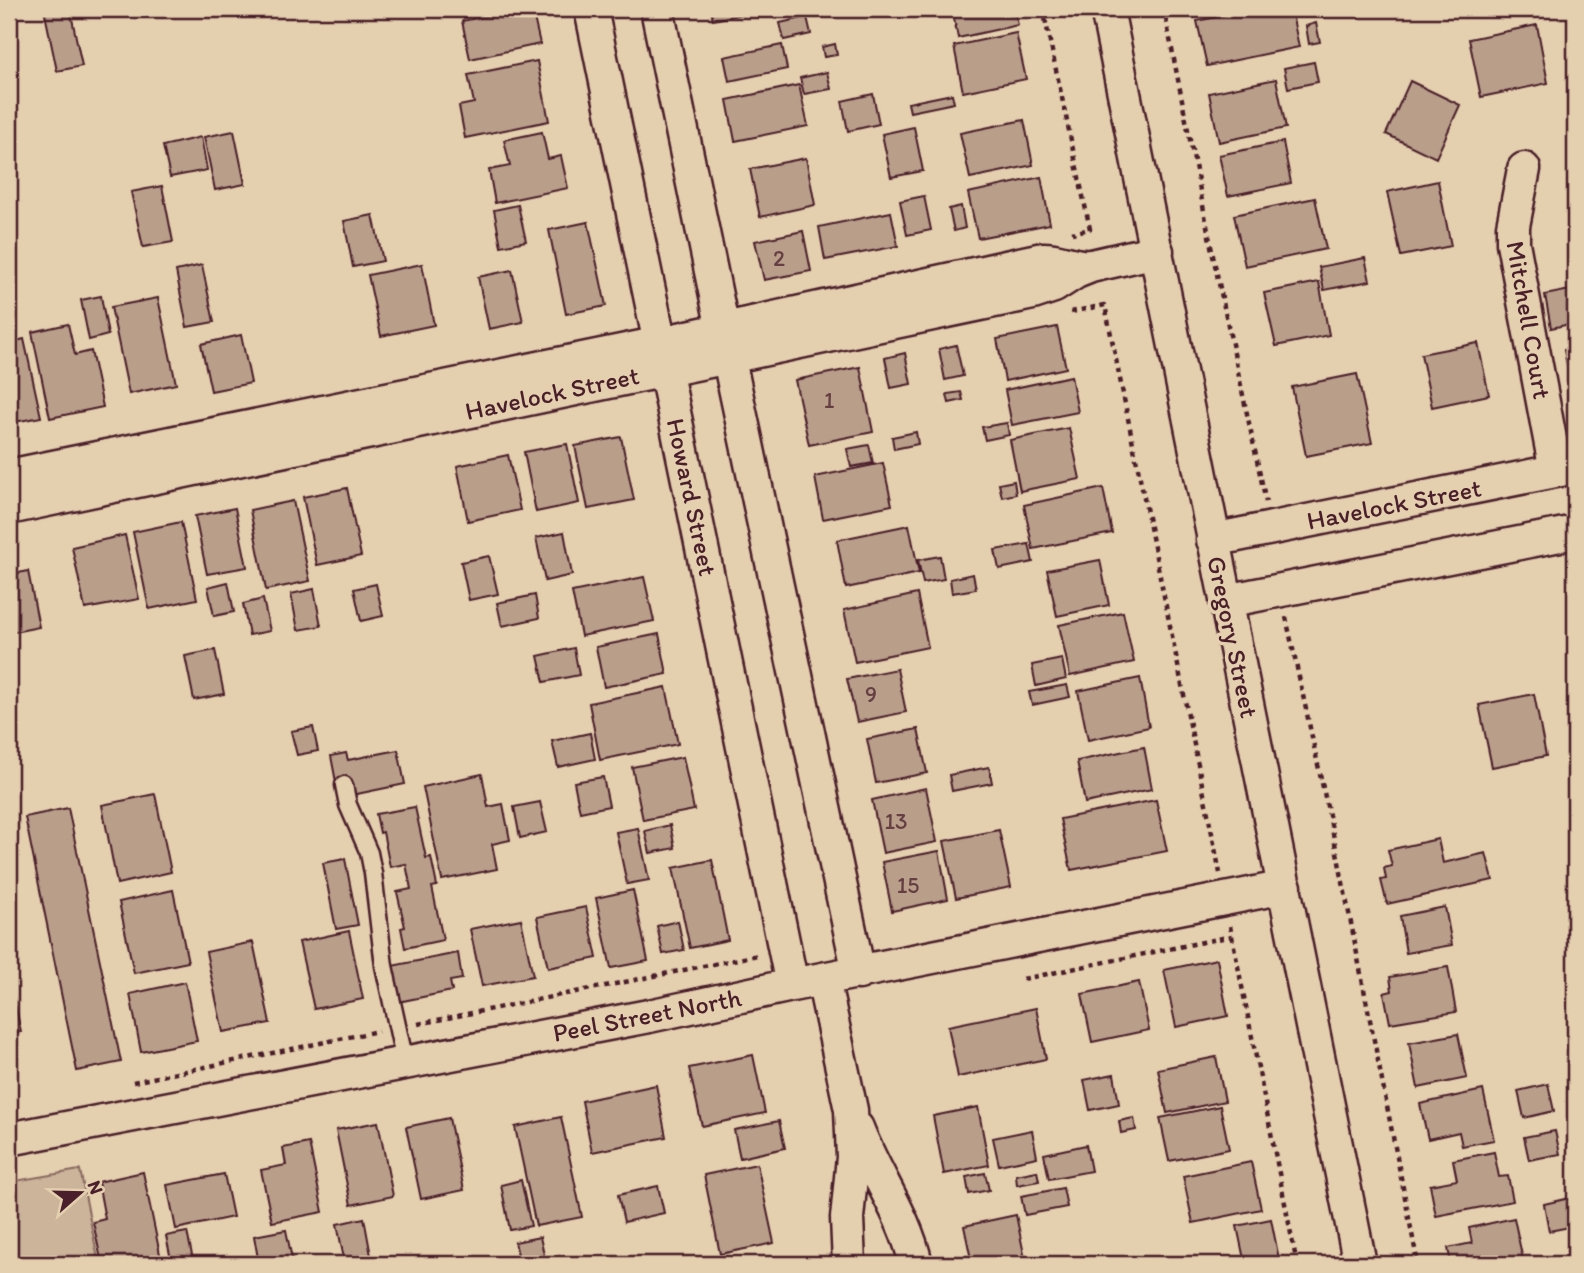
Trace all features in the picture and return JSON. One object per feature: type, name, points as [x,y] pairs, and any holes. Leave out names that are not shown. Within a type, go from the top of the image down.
[{"type":"street","name":"Howard Street","points":[[591,9],[792,985]]},
{"type":"street","points":[[657,9],[859,973]]},
{"type":"street","name":"Gregory Street","points":[[1107,9],[1360,1264]]},
{"type":"street","name":"Mitchell Court","points":[[1524,169],[1513,226],[1513,243],[1566,469]]},
{"type":"street","name":"Havelock Street","points":[[9,508],[726,343],[1042,259],[1091,266],[1157,251]]},
{"type":"street","name":"Havelock Street","points":[[9,476],[664,356]]},
{"type":"street","name":"Havelock Street","points":[[1213,540],[1566,469]]},
{"type":"street","points":[[1226,601],[1575,532]]},
{"type":"street","name":"Peel Street North","points":[[9,1139],[649,1016],[1285,887]]},
{"type":"street","points":[[823,979],[850,1111],[853,1157],[848,1218],[849,1264]]},
{"type":"street","points":[[850,1111],[872,1164],[902,1220],[916,1264]]},
{"type":"lane","points":[[344,785],[348,805],[369,853],[384,966],[405,1062]]},
{"type":"path","points":[[1043,9],[1090,229]]},
{"type":"path","points":[[1164,9],[1265,498]]},
{"type":"path","points":[[1105,305],[1297,1264]]},
{"type":"path","points":[[1285,612],[1338,858],[1418,1264]]},
{"type":"path","points":[[1023,979],[1232,936]]},
{"type":"shaded area","points":[[80,1170],[99,1264],[9,1264],[9,1182]]},
{"type":"building","points":[[44,9],[70,9],[82,66],[57,71]]},
{"type":"building","points":[[532,9],[540,44],[470,59],[462,21]]},
{"type":"building","points":[[711,9],[768,9],[713,20]]},
{"type":"building","points":[[952,9],[1014,9],[1018,25],[958,38]]},
{"type":"building","points":[[1255,9],[1291,9],[1299,47],[1207,66],[1197,21]]},
{"type":"building","points":[[807,17],[811,34],[784,40],[780,23]]},
{"type":"building","points":[[1316,23],[1320,42],[1309,44],[1306,26]]},
{"type":"building","points":[[1537,25],[1548,83],[1481,97],[1469,39]]},
{"type":"building","points":[[1016,33],[1026,79],[963,92],[954,46]]},
{"type":"building","points":[[835,44],[837,55],[824,57],[822,47]]},
{"type":"building","points":[[782,45],[787,69],[729,81],[724,57]]},
{"type":"building","points":[[537,61],[549,121],[465,138],[459,106],[474,103],[468,75]]},
{"type":"building","points":[[1314,62],[1318,82],[1288,88],[1284,68]]},
{"type":"building","points":[[827,72],[831,89],[804,94],[800,78]]},
{"type":"building","points":[[1276,79],[1286,128],[1219,142],[1209,93]]},
{"type":"building","points":[[1410,81],[1460,105],[1436,158],[1386,134]]},
{"type":"building","points":[[799,85],[808,126],[735,141],[727,100]]},
{"type":"building","points":[[873,94],[879,124],[848,131],[842,101]]},
{"type":"building","points":[[952,94],[954,103],[910,112],[908,103]]},
{"type":"building","points":[[1024,120],[1033,165],[970,178],[960,133]]},
{"type":"building","points":[[914,127],[923,171],[891,177],[882,134]]},
{"type":"building","points":[[234,131],[245,184],[215,190],[204,137]]},
{"type":"building","points":[[542,132],[548,159],[561,156],[568,188],[495,203],[489,170],[510,166],[504,140]]},
{"type":"building","points":[[201,137],[207,170],[170,177],[163,146]]},
{"type":"building","points":[[1283,142],[1291,183],[1228,196],[1219,155]]},
{"type":"building","points":[[806,158],[815,205],[760,217],[750,169]]},
{"type":"building","points":[[1041,177],[1050,224],[978,238],[968,193]]},
{"type":"building","points":[[1438,181],[1451,246],[1401,256],[1387,192]]},
{"type":"building","points":[[162,186],[173,242],[143,247],[131,192]]},
{"type":"building","points":[[924,196],[931,230],[907,235],[900,201]]},
{"type":"building","points":[[1315,198],[1326,249],[1245,266],[1234,215]]},
{"type":"building","points":[[518,205],[526,241],[501,246],[494,210]]},
{"type":"building","points":[[961,206],[965,228],[954,231],[949,209]]},
{"type":"building","points":[[891,212],[898,246],[825,260],[819,227]]},
{"type":"building","points":[[373,215],[383,261],[353,267],[344,221]]},
{"type":"building","points":[[588,222],[606,306],[566,314],[549,230]]},
{"type":"building","points":[[803,231],[811,271],[764,280],[755,241]]},
{"type":"building","points":[[1365,258],[1370,281],[1324,290],[1319,267]]},
{"type":"building","points":[[422,264],[434,325],[381,336],[368,275]]},
{"type":"building","points":[[202,265],[214,322],[187,327],[176,271]]},
{"type":"building","points":[[512,270],[523,322],[489,329],[478,277]]},
{"type":"building","points":[[1319,282],[1329,335],[1276,346],[1264,293]]},
{"type":"building","points":[[1575,289],[1575,323],[1551,328],[1545,295]]},
{"type":"building","points":[[101,296],[108,335],[89,340],[81,300]]},
{"type":"building","points":[[158,298],[176,384],[129,394],[111,307]]},
{"type":"building","points":[[68,324],[75,355],[91,351],[103,407],[50,418],[32,332]]},
{"type":"building","points":[[1057,327],[1066,368],[1005,381],[997,339]]},
{"type":"building","points":[[241,335],[251,383],[211,391],[201,344]]},
{"type":"building","points":[[24,339],[41,417],[9,423],[9,343]]},
{"type":"building","points":[[1478,343],[1489,395],[1432,407],[1421,354]]},
{"type":"building","points":[[956,345],[963,376],[945,380],[939,349]]},
{"type":"building","points":[[1575,347],[1575,395],[1573,396],[1564,350]]},
{"type":"building","points":[[905,353],[911,384],[891,388],[885,358]]},
{"type":"building","points":[[860,367],[873,432],[809,445],[795,380]]},
{"type":"building","points":[[1357,374],[1372,443],[1306,456],[1292,387]]},
{"type":"building","points":[[1071,376],[1078,412],[1012,425],[1005,390]]},
{"type":"building","points":[[961,392],[963,400],[949,403],[947,394]]},
{"type":"building","points":[[1007,423],[1009,435],[985,440],[982,427]]},
{"type":"building","points":[[1069,428],[1080,479],[1020,491],[1010,440]]},
{"type":"building","points":[[916,432],[918,444],[894,449],[892,437]]},
{"type":"building","points":[[621,437],[634,500],[588,509],[575,446]]},
{"type":"building","points":[[567,444],[579,503],[536,512],[524,452]]},
{"type":"building","points":[[869,445],[873,463],[851,467],[847,449]]},
{"type":"building","points":[[508,455],[520,510],[468,521],[457,466]]},
{"type":"building","points":[[883,463],[892,505],[823,519],[815,477]]},
{"type":"building","points":[[1014,481],[1016,494],[1002,497],[999,484]]},
{"type":"building","points":[[347,488],[361,556],[317,565],[303,497]]},
{"type":"building","points":[[1103,488],[1112,533],[1033,549],[1024,505]]},
{"type":"building","points":[[293,501],[310,581],[266,590],[250,510]]},
{"type":"building","points":[[235,508],[247,567],[207,574],[195,516]]},
{"type":"building","points":[[181,522],[197,599],[149,609],[133,532]]},
{"type":"building","points":[[909,525],[919,573],[846,588],[837,540]]},
{"type":"building","points":[[564,532],[572,575],[545,581],[536,538]]},
{"type":"building","points":[[125,535],[139,599],[85,609],[72,547]]},
{"type":"building","points":[[1029,544],[1033,562],[999,569],[995,550]]},
{"type":"building","points":[[489,556],[498,594],[469,600],[461,562]]},
{"type":"building","points":[[940,556],[944,579],[923,583],[918,560]]},
{"type":"building","points":[[1100,560],[1109,605],[1057,616],[1047,570]]},
{"type":"building","points":[[28,571],[39,627],[9,633],[9,575]]},
{"type":"building","points":[[973,574],[976,589],[952,593],[950,579]]},
{"type":"building","points":[[644,577],[654,621],[581,636],[572,592]]},
{"type":"building","points":[[228,582],[234,612],[214,616],[208,587]]},
{"type":"building","points":[[376,584],[383,616],[361,621],[354,589]]},
{"type":"building","points":[[314,589],[321,626],[298,630],[291,594]]},
{"type":"building","points":[[917,594],[928,647],[855,662],[844,610]]},
{"type":"building","points":[[535,595],[539,618],[502,626],[497,603]]},
{"type":"building","points":[[263,599],[270,631],[249,635],[243,604]]},
{"type":"building","points":[[1123,612],[1134,662],[1070,676],[1059,625]]},
{"type":"building","points":[[659,634],[667,674],[604,687],[596,647]]},
{"type":"building","points":[[574,648],[579,675],[544,682],[538,656]]},
{"type":"building","points":[[215,650],[224,694],[194,700],[185,656]]},
{"type":"building","points":[[1062,659],[1066,679],[1036,686],[1032,665]]},
{"type":"building","points":[[897,669],[906,712],[857,722],[847,679]]},
{"type":"building","points":[[1140,678],[1149,727],[1088,740],[1078,691]]},
{"type":"building","points":[[1067,685],[1070,697],[1032,705],[1029,692]]},
{"type":"building","points":[[666,687],[678,744],[600,760],[589,703]]},
{"type":"building","points":[[1534,694],[1546,756],[1492,767],[1479,705]]},
{"type":"building","points":[[313,727],[318,751],[297,755],[291,731]]},
{"type":"building","points":[[918,729],[927,773],[876,783],[867,739]]},
{"type":"building","points":[[590,733],[595,759],[558,767],[552,741]]},
{"type":"building","points":[[1144,747],[1152,789],[1085,803],[1077,761]]},
{"type":"building","points":[[398,750],[405,784],[352,795],[349,780],[336,782],[331,756],[346,753],[348,760]]},
{"type":"building","points":[[683,757],[694,810],[643,820],[632,767]]},
{"type":"building","points":[[989,767],[992,783],[952,791],[949,775]]},
{"type":"building","points":[[482,774],[488,807],[503,804],[510,840],[492,844],[497,869],[442,880],[423,787]]},
{"type":"building","points":[[603,777],[609,806],[580,812],[574,782]]},
{"type":"building","points":[[926,788],[937,842],[883,853],[872,800]]},
{"type":"building","points":[[155,794],[171,872],[117,884],[102,805]]},
{"type":"building","points":[[1156,800],[1167,851],[1071,870],[1060,819]]},
{"type":"building","points":[[540,802],[547,832],[520,838],[514,807]]},
{"type":"building","points":[[415,807],[426,858],[431,857],[437,886],[432,887],[443,940],[405,948],[401,928],[405,927],[397,892],[411,889],[406,864],[390,867],[383,832],[380,833],[376,814]]},
{"type":"building","points":[[68,808],[121,1062],[77,1071],[25,817]]},
{"type":"building","points":[[670,825],[675,848],[650,853],[645,831]]},
{"type":"building","points":[[638,828],[649,880],[627,884],[616,832]]},
{"type":"building","points":[[999,830],[1011,887],[956,898],[944,841]]},
{"type":"building","points":[[1438,839],[1443,863],[1486,853],[1493,880],[1387,904],[1381,880],[1386,879],[1384,868],[1392,866],[1388,850]]},
{"type":"building","points":[[939,851],[948,899],[892,911],[882,862]]},
{"type":"building","points":[[345,859],[358,925],[336,929],[323,863]]},
{"type":"building","points":[[712,860],[728,940],[690,948],[673,868]]},
{"type":"building","points":[[173,890],[188,962],[134,973],[119,902]]},
{"type":"building","points":[[633,890],[648,961],[611,968],[596,898]]},
{"type":"building","points":[[586,907],[597,958],[548,968],[537,917]]},
{"type":"building","points":[[1445,907],[1452,945],[1406,953],[1400,916]]},
{"type":"building","points":[[521,919],[533,976],[482,986],[470,929]]},
{"type":"building","points":[[678,921],[684,950],[663,954],[657,926]]},
{"type":"building","points":[[349,931],[363,999],[314,1009],[299,942]]},
{"type":"building","points":[[253,942],[270,1023],[223,1032],[206,952]]},
{"type":"building","points":[[458,953],[462,979],[450,981],[452,991],[398,1002],[392,966]]},
{"type":"building","points":[[1217,959],[1228,1016],[1176,1027],[1164,970]]},
{"type":"building","points":[[1448,967],[1456,1012],[1390,1023],[1384,993],[1392,991],[1390,977]]},
{"type":"building","points":[[9,975],[21,1032],[9,1034]]},
{"type":"building","points":[[185,982],[197,1041],[141,1052],[130,994]]},
{"type":"building","points":[[1139,982],[1149,1030],[1092,1042],[1082,994]]},
{"type":"building","points":[[1036,1008],[1046,1059],[958,1077],[948,1026]]},
{"type":"building","points":[[1458,1034],[1467,1078],[1418,1088],[1409,1043]]},
{"type":"building","points":[[753,1055],[765,1113],[702,1126],[689,1068]]},
{"type":"building","points":[[1216,1057],[1225,1101],[1167,1113],[1158,1069]]},
{"type":"building","points":[[1114,1074],[1119,1104],[1090,1110],[1084,1080]]},
{"type":"building","points":[[1548,1084],[1554,1111],[1524,1118],[1518,1091]]},
{"type":"building","points":[[656,1085],[666,1137],[592,1152],[582,1101]]},
{"type":"building","points":[[1483,1090],[1494,1140],[1462,1146],[1459,1132],[1428,1139],[1420,1104]]},
{"type":"building","points":[[1220,1106],[1229,1149],[1169,1161],[1160,1118]]},
{"type":"building","points":[[978,1107],[989,1165],[944,1174],[933,1116]]},
{"type":"building","points":[[561,1117],[582,1217],[536,1226],[515,1127]]},
{"type":"building","points":[[449,1118],[464,1190],[421,1199],[406,1127]]},
{"type":"building","points":[[1134,1118],[1136,1130],[1121,1133],[1119,1121]]},
{"type":"building","points":[[779,1121],[785,1148],[740,1158],[734,1130]]},
{"type":"building","points":[[378,1122],[393,1196],[351,1205],[336,1130]]},
{"type":"building","points":[[1032,1130],[1037,1157],[999,1165],[993,1138]]},
{"type":"building","points":[[1555,1131],[1560,1154],[1529,1160],[1524,1137]]},
{"type":"building","points":[[309,1143],[323,1212],[272,1222],[261,1170],[286,1165],[283,1148]]},
{"type":"building","points":[[1086,1145],[1091,1171],[1049,1179],[1044,1154]]},
{"type":"building","points":[[1494,1152],[1499,1177],[1508,1176],[1513,1201],[1436,1216],[1430,1185],[1457,1180],[1453,1160]]},
{"type":"building","points":[[1251,1162],[1261,1209],[1193,1223],[1183,1176]]},
{"type":"building","points":[[757,1164],[774,1243],[720,1254],[704,1175]]},
{"type":"building","points":[[1037,1171],[1039,1181],[1017,1185],[1016,1175]]},
{"type":"building","points":[[143,1172],[162,1264],[102,1264],[93,1222],[105,1219],[98,1182]]},
{"type":"building","points":[[985,1173],[989,1190],[969,1194],[966,1177]]},
{"type":"building","points":[[224,1174],[233,1217],[176,1229],[167,1185]]},
{"type":"building","points":[[521,1180],[531,1226],[510,1230],[501,1185]]},
{"type":"building","points":[[658,1186],[664,1213],[624,1222],[618,1195]]},
{"type":"building","points":[[1063,1188],[1067,1207],[1025,1215],[1021,1196]]},
{"type":"building","points":[[1574,1197],[1575,1226],[1549,1231],[1544,1204]]},
{"type":"building","points":[[1016,1215],[1026,1264],[972,1264],[964,1226]]},
{"type":"building","points":[[364,1218],[372,1261],[345,1264],[337,1224]]},
{"type":"building","points":[[1514,1218],[1523,1260],[1502,1264],[1451,1264],[1448,1248],[1472,1243],[1469,1228]]},
{"type":"building","points":[[1271,1219],[1280,1264],[1245,1264],[1237,1226]]},
{"type":"building","points":[[286,1230],[293,1264],[259,1264],[254,1236]]},
{"type":"building","points":[[187,1232],[194,1264],[172,1264],[166,1236]]},
{"type":"building","points":[[540,1237],[546,1264],[520,1264],[515,1242]]}]
